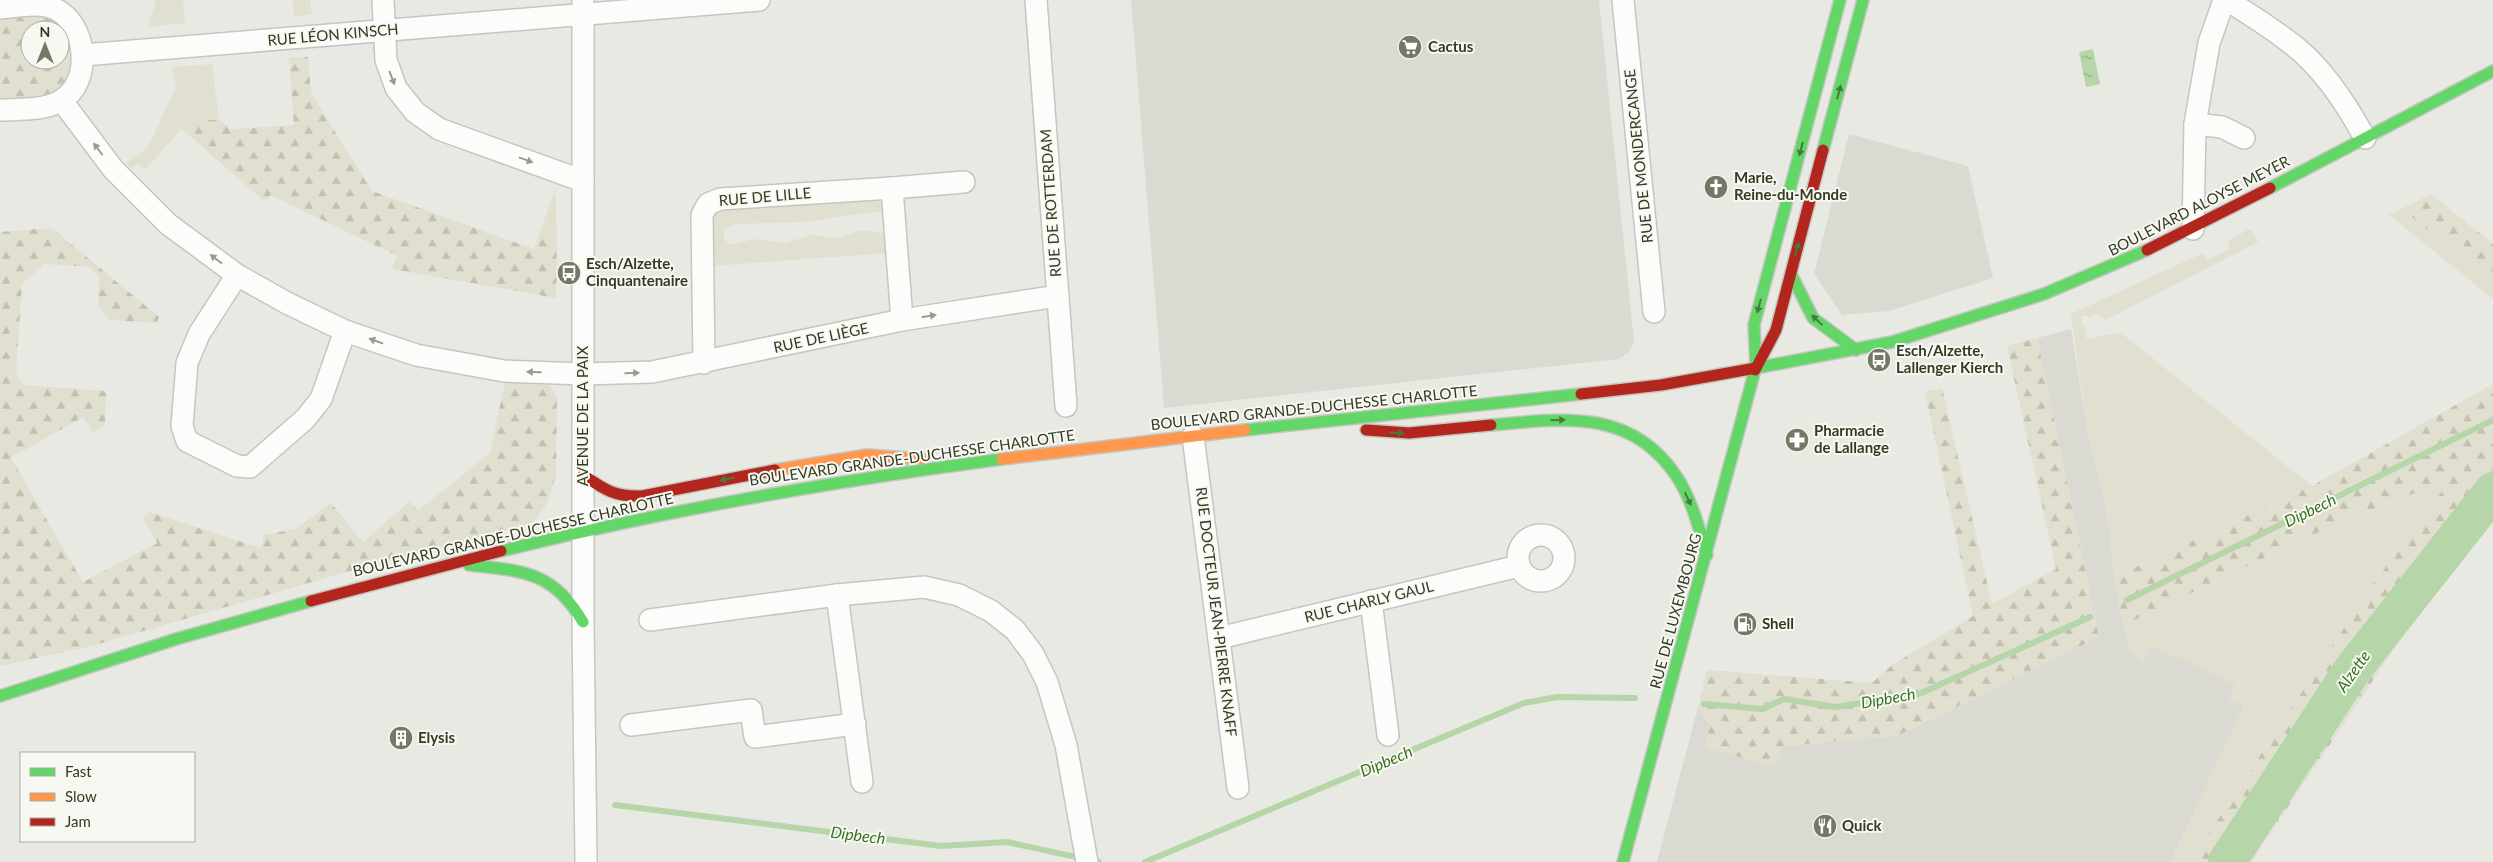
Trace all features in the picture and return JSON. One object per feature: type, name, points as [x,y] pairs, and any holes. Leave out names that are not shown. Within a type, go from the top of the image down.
[{"type":"main road","name":"RUE DE LUXEMBOURG","points":[[1756,368],[1754,325],[1840,0]]},
{"type":"main road","name":"RUE DE LUXEMBOURG","points":[[1623,862],[1756,368],[1776,330],[1863,0]]},
{"type":"main road","name":"BOULEVARD ALOYSE MEYER","points":[[1856,350],[1956,324],[2044,294],[2108,268],[2193,229],[2493,71]]},
{"type":"main road","points":[[1791,274],[1813,318],[1856,350]]},
{"type":"main road","name":"BOULEVARD GRANDE-DUCHESSE CHARLOTTE","points":[[0,696],[89,666],[356,587],[583,530],[739,499],[966,463],[1193,436],[1661,386],[1856,350]]},
{"type":"main road","points":[[1295,426],[1409,433],[1561,419],[1604,423],[1638,439],[1660,457],[1677,477],[1691,506],[1707,555]]},
{"type":"main road","points":[[583,476],[607,491],[622,497],[867,455],[966,463]]},
{"type":"main road","points":[[452,563],[526,572],[537,576],[559,588],[569,598],[583,622]]},
{"type":"main road","name":"BOULEVARD GRANDE-DUCHESSE CHARLOTTE","points":[[31,674],[89,666]]},
{"type":"street","points":[[383,0],[386,60],[396,88],[415,112],[439,129],[583,181]]},
{"type":"street","name":"RUE LÉON KINSCH","points":[[83,54],[384,30],[583,7],[760,0]]},
{"type":"street","name":"RUE DE ROTTERDAM","points":[[1036,0],[1066,406]]},
{"type":"street","name":"RUE DE MONDERCANGE","points":[[1623,0],[1654,312]]},
{"type":"street","points":[[2193,229],[2195,124],[2209,43],[2226,0],[2287,40],[2319,70],[2351,113],[2365,138]]},
{"type":"street","points":[[0,8],[57,4],[78,37],[83,54],[81,72],[73,88],[62,101],[44,107],[0,110]]},
{"type":"street","name":"AVENUE DE LA PAIX","points":[[583,7],[583,622],[586,862]]},
{"type":"street","name":"RUE DE LIÈGE","points":[[62,101],[113,169],[168,224],[237,275],[287,303],[345,331],[416,355],[504,371],[583,374],[652,372],[902,320],[1058,296]]},
{"type":"street","points":[[2195,124],[2222,127],[2244,138]]},
{"type":"street","name":"RUE DE LILLE","points":[[704,362],[702,215],[708,204],[720,199],[964,182]]},
{"type":"street","points":[[892,188],[902,320]]},
{"type":"street","points":[[237,275],[199,334],[188,362],[182,426],[188,441],[196,446],[237,466],[250,468],[305,419],[321,399],[345,331]]},
{"type":"street","name":"RUE DOCTEUR JEAN-PIERRE KNAFF","points":[[1193,436],[1238,788]]},
{"type":"street","name":"RUE CHARLY GAUL","points":[[1219,638],[1519,566]]},
{"type":"street","points":[[650,620],[837,595],[924,587],[959,595],[991,611],[1015,630],[1033,654],[1046,682],[1066,744],[1085,854]]},
{"type":"street","points":[[837,595],[862,782]]},
{"type":"street","points":[[1371,601],[1388,735]]},
{"type":"street","points":[[631,725],[751,710],[754,736],[855,724]]},
{"type":"shaded area","points":[[1131,0],[1599,0],[1634,342],[1629,352],[1619,359],[1164,408]]},
{"type":"shaded area","points":[[1849,134],[1968,166],[1993,278],[1889,311],[1842,315],[1814,274]]},
{"type":"shaded area","points":[[2071,329],[2087,428],[2110,527],[2114,577],[2129,650],[2152,645],[2235,684],[2230,699],[2244,707],[2170,862],[1657,862],[1698,707],[1709,724],[1782,746],[1897,736],[2099,637],[2037,338]]},
{"type":"green space","points":[[156,0],[183,0],[185,23],[148,27]]},
{"type":"green space","points":[[293,0],[310,0],[312,15],[294,16]]},
{"type":"green space","points":[[38,6],[56,20],[20,20],[20,70],[70,70],[70,31],[78,37],[73,88],[0,110],[0,8]]},
{"type":"green space","points":[[308,57],[311,93],[372,191],[534,249],[540,232],[557,236],[556,298],[392,269],[397,256],[271,195],[265,202],[181,128],[190,120],[219,120],[231,129],[294,125],[289,58]]},
{"type":"green space","points":[[212,64],[219,120],[189,120],[145,170],[138,163],[132,169],[126,163],[148,147],[176,87],[172,67]]},
{"type":"green space","points":[[555,189],[557,236],[540,232]]},
{"type":"green space","points":[[2431,194],[2493,244],[2493,279],[2491,280],[2412,217],[2418,201]]},
{"type":"green space","points":[[877,199],[886,210],[804,222],[734,224],[725,230],[724,237],[728,243],[733,245],[753,239],[785,243],[811,235],[840,238],[861,230],[888,234],[889,253],[711,266],[711,223],[713,216],[722,207]]},
{"type":"green space","points":[[2418,201],[2412,217],[2491,280],[2493,279],[2493,299],[2389,215]]},
{"type":"green space","points":[[52,228],[159,317],[157,323],[110,320],[98,306],[99,276],[89,267],[44,264],[22,284],[16,373],[24,385],[106,391],[105,425],[93,432],[83,417],[11,458],[83,582],[157,543],[143,518],[150,512],[261,548],[264,535],[295,529],[331,503],[363,542],[410,501],[418,511],[490,453],[505,382],[549,385],[557,396],[556,476],[546,505],[532,524],[350,571],[92,646],[0,666],[0,232]]},
{"type":"green space","points":[[2247,230],[2252,230],[2258,242],[2106,320],[2097,313],[2089,317],[2086,315],[2081,317],[2082,325],[2084,325],[2087,339],[2120,332],[2312,486],[2114,577],[2110,527],[2087,428],[2071,314],[2203,253],[2207,260],[2230,248],[2227,242]]},
{"type":"green space","points":[[2037,338],[2099,637],[1897,736],[1782,746],[1776,767],[1706,748],[1709,724],[1698,707],[1707,670],[1872,683],[1892,665],[1973,616],[1925,392],[1942,388],[1992,604],[2056,569],[2007,346]]},
{"type":"green space","points":[[2493,384],[2493,502],[2251,862],[2190,862],[2371,587],[2451,479],[2342,521],[2124,625],[2114,577],[2312,486]]},
{"type":"green space","points":[[2452,479],[2371,587],[2190,862],[2170,862],[2244,707],[2230,699],[2235,684],[2152,646],[2143,662],[2129,650],[2124,625],[2342,521]]},
{"type":"water","points":[[2093,49],[2100,84],[2086,87],[2079,52]]},
{"type":"waterway","name":"Dipbech","points":[[2127,600],[2493,420]]},
{"type":"waterway","name":"Alzette","points":[[2227,862],[2353,669],[2493,491]]},
{"type":"waterway","name":"Dipbech","points":[[1704,704],[1763,709],[1784,699],[1835,707],[1919,694],[2090,617]]},
{"type":"waterway","name":"Dipbech","points":[[1145,862],[1524,703],[1557,697],[1635,698]]},
{"type":"waterway","name":"Dipbech","points":[[615,805],[941,846],[1007,842],[1099,862]]},
{"type":"traffic: fast","points":[[1756,367],[1754,325],[1840,0]]},
{"type":"traffic: fast","points":[[1823,150],[1863,0]]},
{"type":"traffic: fast","points":[[2270,188],[2493,71]]},
{"type":"traffic: fast","points":[[1756,368],[1892,342],[2044,294],[2147,250]]},
{"type":"traffic: fast","points":[[1791,274],[1813,318],[1856,350]]},
{"type":"traffic: fast","points":[[1623,862],[1755,370]]},
{"type":"traffic: fast","points":[[1245,430],[1581,394]]},
{"type":"traffic: fast","points":[[1491,425],[1568,420],[1593,422],[1616,428],[1638,438],[1659,454],[1677,477],[1695,515],[1707,555]]},
{"type":"traffic: fast","points":[[501,551],[626,522],[751,498],[876,477],[1002,459]]},
{"type":"traffic: fast","points":[[469,565],[521,572],[548,583],[572,605],[583,622]]},
{"type":"traffic: fast","points":[[0,696],[176,639],[311,601]]},
{"type":"traffic: slow","points":[[1002,459],[1245,430]]},
{"type":"traffic: slow","points":[[775,470],[867,455],[922,459]]},
{"type":"traffic: jam","points":[[1755,370],[1776,330],[1823,150]]},
{"type":"traffic: jam","points":[[2147,250],[2270,188]]},
{"type":"traffic: jam","points":[[1581,394],[1661,385],[1756,368]]},
{"type":"traffic: jam","points":[[1366,430],[1409,433],[1491,425]]},
{"type":"traffic: jam","points":[[583,475],[611,492],[642,496],[775,470]]},
{"type":"traffic: jam","points":[[311,601],[501,551]]},
{"type":"place","name":"Cactus","points":[[1410,47]]},
{"type":"place","name":"Marie, Reine-du-Monde","points":[[1716,187]]},
{"type":"place","name":"Esch/Alzette, Cinquantenaire","points":[[569,273]]},
{"type":"place","name":"Esch/Alzette, Lallenger Kierch","points":[[1879,360]]},
{"type":"place","name":"Pharmacie de Lallange","points":[[1797,440]]},
{"type":"place","name":"Shell","points":[[1745,624]]},
{"type":"place","name":"Elysis","points":[[401,738]]},
{"type":"place","name":"Quick","points":[[1825,826]]}]
